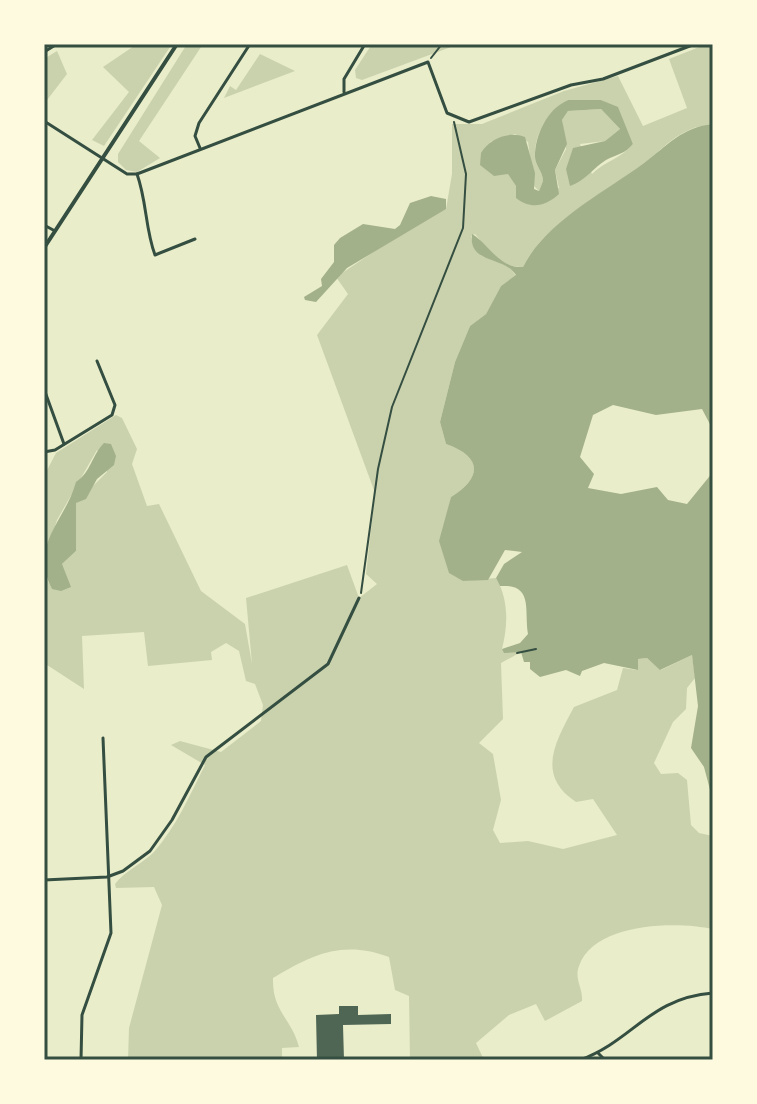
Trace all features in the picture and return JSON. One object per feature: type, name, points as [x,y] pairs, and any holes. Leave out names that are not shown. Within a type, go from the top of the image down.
[{"type":"main road","points":[[44,248],[177,44]]},
{"type":"street","points":[[44,52],[57,44]]},
{"type":"street","points":[[200,148],[195,136],[199,123],[250,44]]},
{"type":"street","points":[[344,92],[344,79],[365,44]]},
{"type":"street","points":[[44,121],[127,174],[137,174],[428,62],[438,96],[452,116],[469,122],[695,44]]},
{"type":"street","points":[[137,174],[147,208],[147,232],[155,255],[195,239]]},
{"type":"street","points":[[44,225],[55,231]]},
{"type":"street","points":[[44,452],[64,444],[112,415],[115,405],[97,361]]},
{"type":"street","points":[[44,389],[64,444]]},
{"type":"street","points":[[44,408],[50,405]]},
{"type":"street","points":[[44,880],[107,877],[123,871],[150,851],[172,821],[206,757],[320,673],[359,598]]},
{"type":"street","points":[[81,1060],[82,1015],[111,933],[107,877],[107,752],[103,738]]},
{"type":"street","points":[[580,1060],[598,1053],[661,1006],[691,995],[713,993]]},
{"type":"street","points":[[598,1053],[605,1060]]},
{"type":"path","points":[[428,62],[442,44]]},
{"type":"path","points":[[359,598],[366,574],[378,469],[392,407],[463,228],[466,174],[452,116]]},
{"type":"path","points":[[517,653],[536,649]]},
{"type":"shaded area","points":[[137,44],[172,44],[104,146],[92,140],[129,92],[103,67]]},
{"type":"shaded area","points":[[187,44],[203,44],[139,141],[160,158],[137,172],[126,170],[118,162],[118,154]]},
{"type":"shaded area","points":[[372,44],[459,44],[362,80],[356,78],[355,70]]},
{"type":"shaded area","points":[[713,44],[713,124],[677,137],[577,209],[545,237],[523,267],[502,261],[475,234],[471,236],[478,251],[511,269],[516,276],[501,286],[486,314],[470,326],[455,362],[440,422],[446,444],[467,455],[474,468],[468,483],[451,497],[447,515],[463,581],[496,578],[506,613],[502,649],[521,652],[501,663],[503,719],[479,743],[493,754],[501,800],[493,830],[500,843],[528,841],[563,849],[617,835],[593,799],[576,802],[563,792],[556,781],[553,757],[561,732],[574,707],[617,690],[623,668],[637,670],[638,659],[647,658],[661,670],[692,655],[695,678],[687,688],[686,709],[673,722],[654,763],[661,774],[678,773],[687,780],[691,825],[699,833],[713,836],[713,929],[679,925],[638,928],[601,941],[588,951],[579,966],[582,1001],[545,1021],[536,1004],[509,1015],[476,1043],[484,1060],[410,1060],[409,996],[395,990],[389,957],[343,950],[315,956],[273,978],[279,1007],[299,1047],[282,1048],[282,1060],[128,1060],[129,1028],[162,905],[154,887],[116,888],[115,884],[162,842],[205,765],[171,745],[180,741],[221,752],[261,721],[263,705],[255,684],[246,681],[239,651],[226,643],[211,652],[212,660],[148,666],[144,632],[82,636],[84,689],[44,663],[44,573],[52,589],[62,564],[76,551],[76,503],[107,472],[97,450],[57,520],[44,565],[44,476],[56,453],[116,415],[122,418],[137,449],[132,464],[147,506],[159,504],[201,591],[245,624],[252,664],[246,598],[347,565],[359,598],[377,584],[366,574],[375,493],[317,335],[348,294],[336,277],[420,221],[446,209],[452,174],[452,124],[482,124],[564,91],[618,76],[643,126],[687,108],[669,59]],"holes":[[[568,100],[601,100],[618,108],[633,144],[592,174],[580,144],[605,141],[620,129],[601,109],[568,111],[562,120],[566,149],[555,170],[559,188],[516,198],[516,186],[490,142],[515,134],[528,142],[534,186],[539,191],[543,181],[535,160],[535,148],[549,116]]]},
{"type":"shaded area","points":[[57,51],[67,74],[44,104],[44,59]]},
{"type":"shaded area","points":[[260,54],[295,71],[224,98],[230,86],[236,90]]},
{"type":"shaded area","points":[[568,100],[601,100],[618,107],[633,144],[570,186],[566,169],[573,148],[605,141],[620,129],[601,109],[568,111],[562,120],[567,144],[555,170],[559,194],[538,205],[522,202],[516,198],[516,186],[508,174],[494,176],[480,165],[481,153],[489,143],[500,137],[525,137],[535,173],[534,189],[539,191],[543,181],[535,160],[537,140],[548,116]]},
{"type":"shaded area","points":[[713,124],[713,430],[702,409],[656,415],[613,405],[593,415],[580,457],[594,474],[588,488],[621,494],[657,487],[668,500],[687,504],[713,472],[713,801],[704,767],[691,748],[698,706],[692,655],[660,670],[647,658],[638,659],[638,670],[604,663],[582,671],[580,676],[566,670],[540,677],[530,669],[530,662],[524,662],[521,652],[504,653],[502,649],[520,643],[528,634],[523,594],[518,589],[500,586],[496,578],[504,564],[522,552],[505,550],[488,580],[463,581],[449,573],[439,541],[451,497],[468,483],[474,468],[467,455],[446,444],[440,422],[455,362],[470,326],[486,314],[501,286],[516,275],[504,265],[481,255],[472,244],[472,234],[507,264],[523,267],[546,236],[577,209],[684,133]]},
{"type":"shaded area","points":[[431,196],[446,199],[446,209],[347,268],[316,302],[305,300],[304,297],[322,286],[321,279],[334,262],[334,245],[340,238],[363,224],[395,229],[410,203]]},
{"type":"shaded area","points":[[104,443],[111,444],[116,456],[114,465],[97,479],[86,499],[76,503],[76,551],[62,564],[71,587],[61,591],[52,589],[44,559],[51,534],[76,482]]},
{"type":"building","points":[[339,1006],[358,1006],[358,1015],[391,1014],[391,1024],[343,1025],[344,1060],[317,1060],[316,1015],[339,1014]]}]
